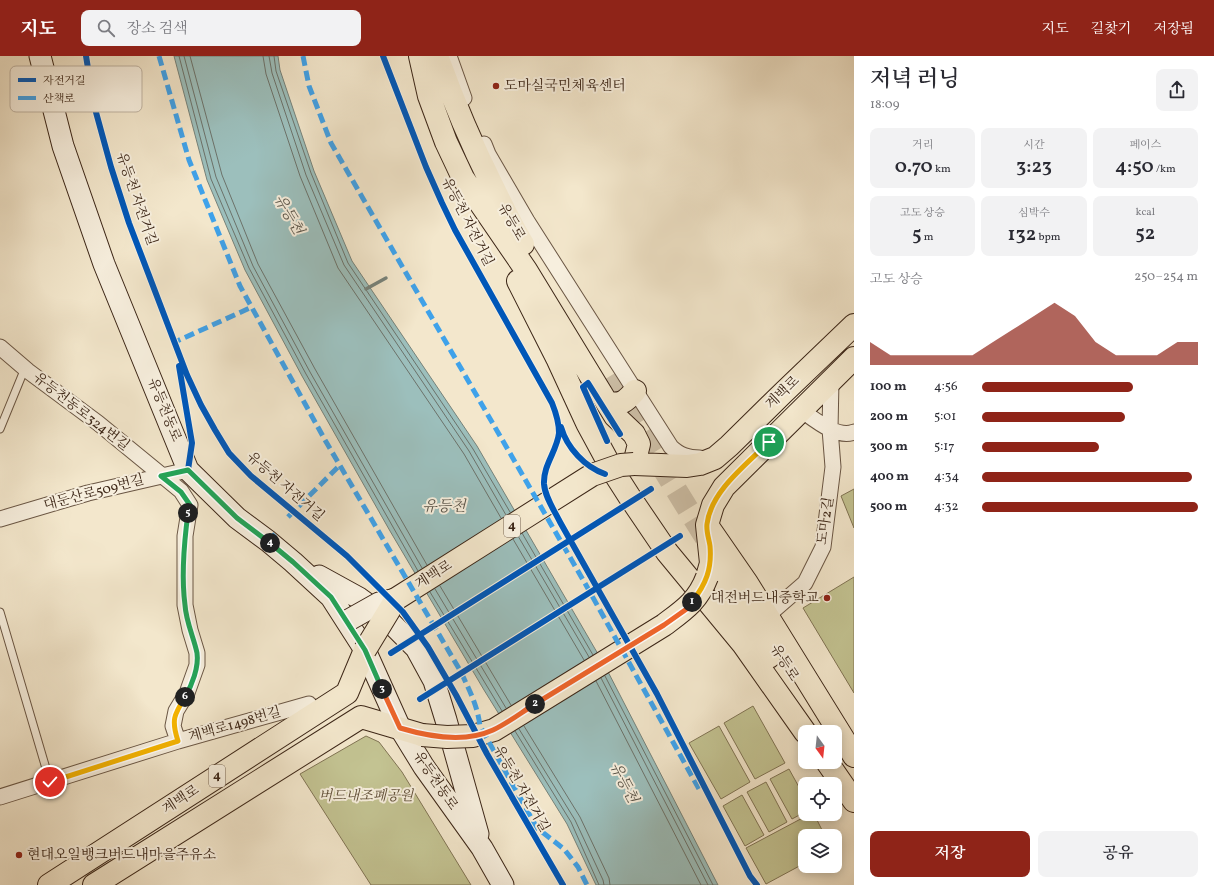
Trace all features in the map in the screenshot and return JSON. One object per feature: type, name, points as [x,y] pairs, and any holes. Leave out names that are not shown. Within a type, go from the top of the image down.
[{"type":"main road","name":"유등천동로","points":[[40,56],[43,66]]},
{"type":"main road","name":"유등로","points":[[420,56],[429,96],[446,142],[463,178],[490,218]]},
{"type":"main road","name":"유등로","points":[[437,56],[459,115],[514,229],[607,378]]},
{"type":"main road","name":"유등천동로","points":[[54,112],[63,146],[100,250],[188,470],[237,518],[293,562],[331,597],[365,650],[400,728],[424,767],[482,848],[503,885]]},
{"type":"main road","points":[[490,218],[526,270],[615,416],[634,434],[638,444],[634,464]]},
{"type":"main road","points":[[490,218],[525,297],[558,358],[587,423],[613,471],[667,552],[743,644],[800,725]]},
{"type":"main road","name":"계백로","points":[[49,885],[347,693],[365,650],[396,599],[592,475],[621,465],[687,466],[700,464],[715,458],[854,325]]},
{"type":"main road","name":"계백로","points":[[94,885],[361,717],[422,735],[447,737],[473,736],[494,730],[664,625],[688,608],[702,589],[725,579],[707,525],[713,505],[724,487],[854,358]]},
{"type":"main road","points":[[607,403],[619,405],[629,398],[635,391]]},
{"type":"main road","points":[[707,525],[725,579],[810,725]]},
{"type":"main road","points":[[293,562],[359,598],[384,616],[416,648],[434,681],[482,848]]},
{"type":"main road","name":"유등로","points":[[725,579],[823,725]]},
{"type":"main road","points":[[725,579],[747,582],[854,756]]},
{"type":"main road","points":[[347,621],[379,603],[396,599]]},
{"type":"main road","points":[[842,763],[851,787]]},
{"type":"main road","points":[[834,769],[851,787]]},
{"type":"main road","points":[[837,769],[851,787]]},
{"type":"street","points":[[449,56],[488,154],[527,221],[671,447],[679,454],[692,458],[715,458]]},
{"type":"street","name":"유등천동로324번길","points":[[0,347],[25,368],[98,423],[181,492],[190,505],[185,536],[185,605],[190,630],[197,653],[197,665],[187,693],[176,710],[173,726],[178,741]]},
{"type":"street","name":"도마2길","points":[[767,616],[805,583],[823,548],[832,467],[830,429],[831,381]]},
{"type":"street","points":[[801,410],[830,429],[850,434],[854,432]]},
{"type":"street","name":"대둔산로509번길","points":[[0,520],[88,493],[188,470]]},
{"type":"street","name":"계백로1498번길","points":[[0,797],[178,741],[309,704]]},
{"type":"lane","points":[[0,429],[25,368]]},
{"type":"lane","points":[[0,612],[50,782]]},
{"type":"green space","points":[[854,489],[854,528],[841,496]]},
{"type":"green space","points":[[854,577],[854,693],[803,608]]},
{"type":"green space","points":[[753,706],[785,763],[755,779],[724,723]]},
{"type":"green space","points":[[719,726],[750,782],[721,799],[689,743]]},
{"type":"green space","name":"버드내조폐공원","points":[[366,736],[379,742],[402,772],[471,885],[371,885],[300,774]]},
{"type":"green space","points":[[789,769],[798,785],[798,816],[792,819],[770,779]]},
{"type":"green space","points":[[766,782],[787,822],[769,832],[747,792]]},
{"type":"green space","points":[[742,795],[764,835],[745,846],[723,806]]},
{"type":"green space","points":[[798,820],[818,821],[822,829],[798,829],[798,867],[766,884],[746,848]]},
{"type":"water","name":"유등천","points":[[174,56],[278,56],[280,70],[314,171],[352,261],[477,446],[605,666],[718,885],[596,885],[567,824],[484,690],[390,531],[302,376],[245,270],[207,180]]},
{"type":"waterway","points":[[366,289],[386,278]]},
{"type":"tunnel","points":[[607,378],[712,548]]},
{"type":"marked path","points":[[159,56],[189,160],[240,286],[325,440],[461,672],[475,705],[480,726],[537,828],[564,849],[578,867],[587,885]]},
{"type":"marked path","points":[[303,56],[309,86],[331,143],[586,585],[699,789]]},
{"type":"marked path","points":[[176,346],[175,342],[252,307]]},
{"type":"marked path","points":[[288,517],[340,465]]},
{"type":"marked path","points":[[268,541],[277,532]]},
{"type":"cycle path","name":"유등천 자전거길","points":[[86,56],[88,66]]},
{"type":"cycle path","name":"유등천 자전거길","points":[[383,56],[426,167],[455,230],[552,403],[558,421],[559,433],[556,446],[544,477],[544,484],[548,499],[657,694],[750,876],[757,885]]},
{"type":"cycle path","name":"유등천 자전거길","points":[[96,112],[111,167],[129,223],[187,375],[215,430],[229,453],[251,476],[347,556],[403,612],[428,647],[456,695],[487,754],[563,885]]},
{"type":"cycle path","points":[[179,366],[192,443],[188,470]]},
{"type":"cycle path","points":[[607,441],[583,387],[588,383],[620,434]]},
{"type":"cycle path","points":[[561,427],[572,449],[578,456],[591,467],[605,474]]},
{"type":"cycle path","points":[[391,653],[651,489]]},
{"type":"cycle path","points":[[420,699],[680,536]]},
{"type":"place","name":"도마실국민체육센터","points":[[496,86]]},
{"type":"place","name":"대전버드내중학교","points":[[827,598]]},
{"type":"place","name":"현대오일뱅크버드내마을주유소","points":[[19,855]]},
{"type":"route","points":[[50,782],[178,741],[173,726],[176,710],[187,693],[194,677],[197,665],[197,653],[190,630],[185,605],[185,536],[190,505],[181,492],[161,476],[188,470],[237,518],[293,562],[331,597],[365,650],[400,728],[422,735],[447,737],[473,736],[494,730],[664,625],[688,608],[702,589],[711,563],[707,525],[713,505],[724,487],[769,442]]}]
